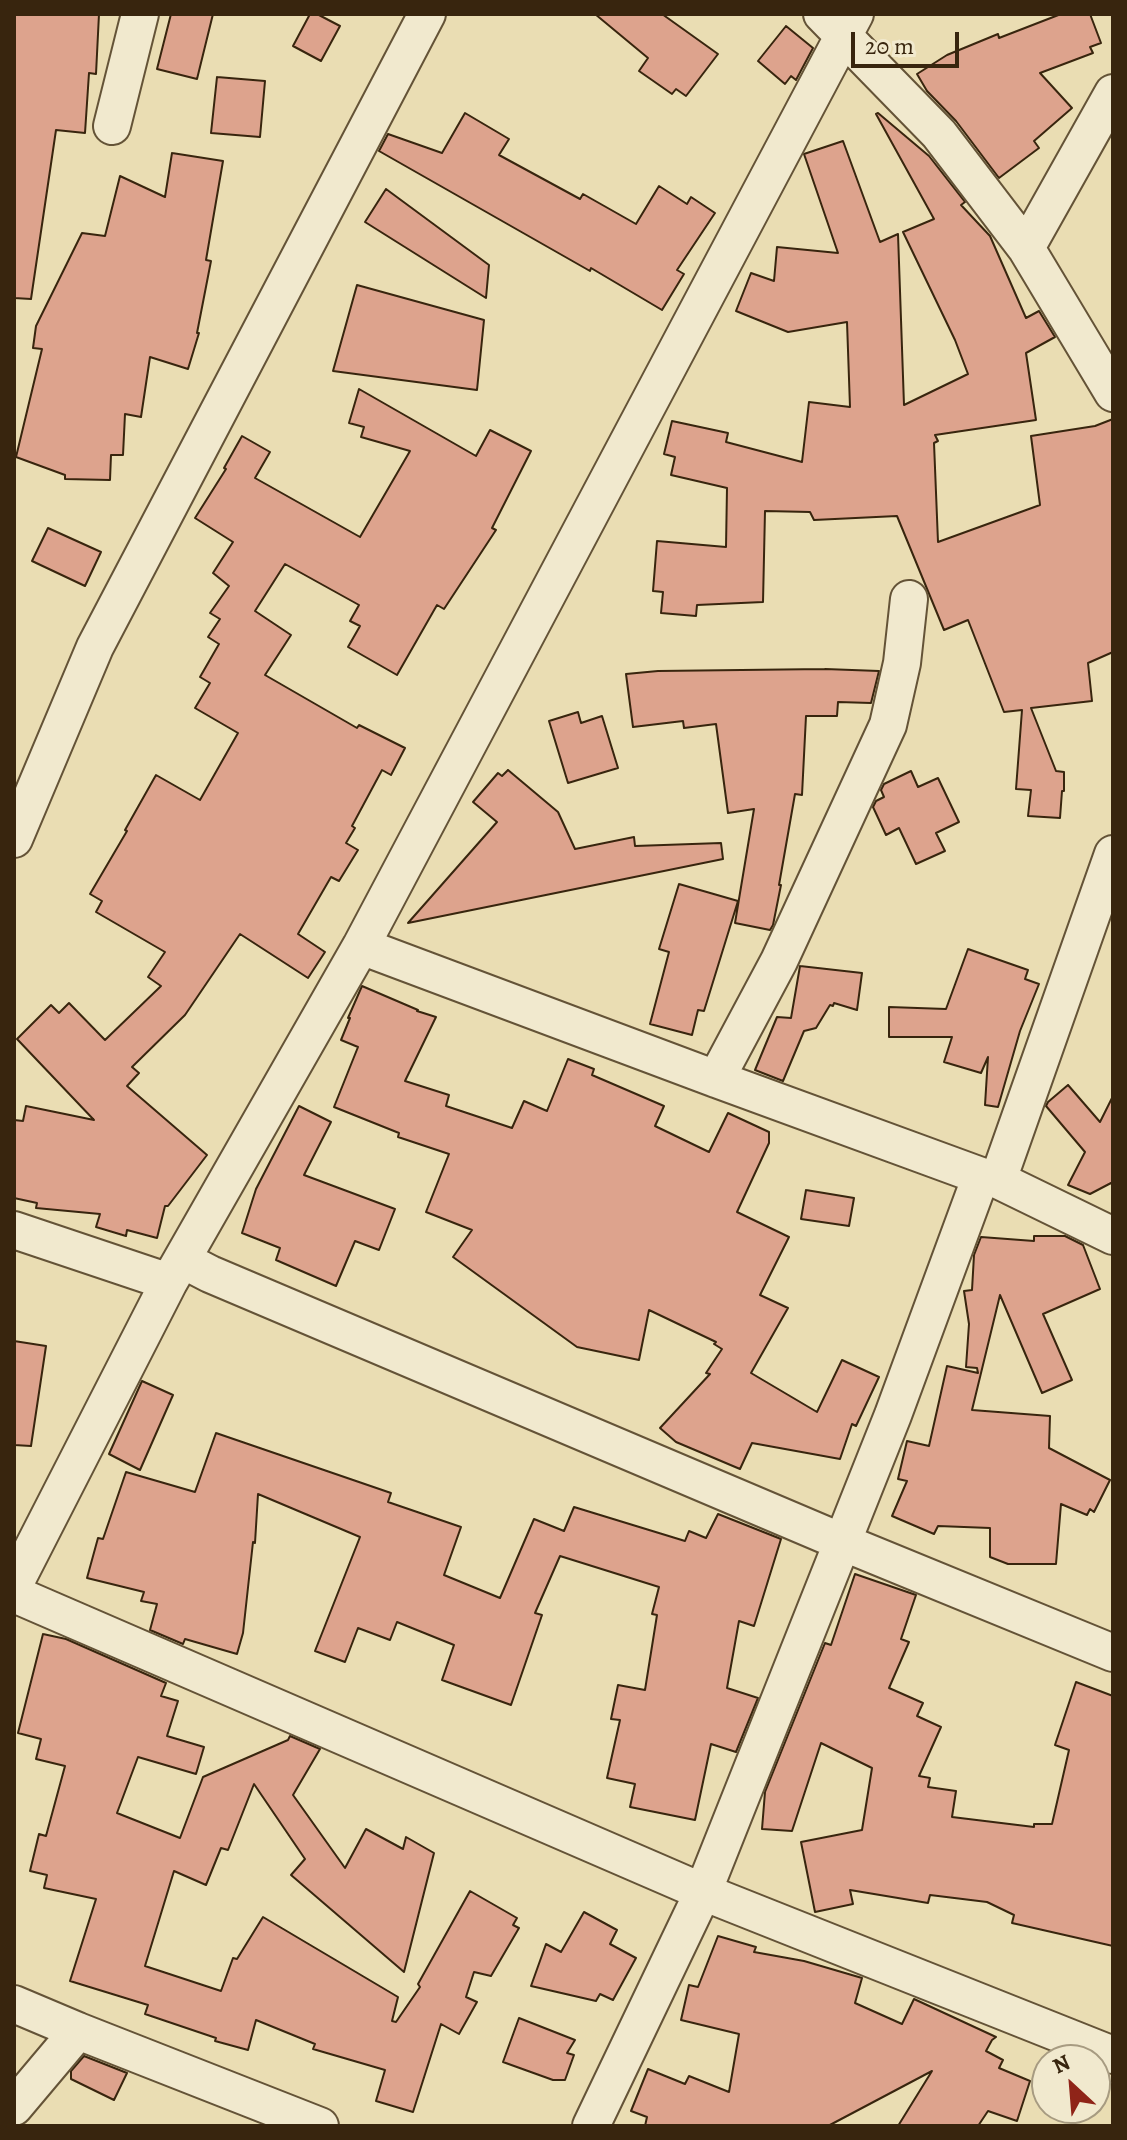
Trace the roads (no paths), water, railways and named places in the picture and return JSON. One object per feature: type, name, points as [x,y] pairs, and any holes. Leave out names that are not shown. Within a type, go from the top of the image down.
[{"type":"street","points":[[112,126],[140,14]]},
{"type":"street","points":[[14,839],[95,647],[427,14]]},
{"type":"street","points":[[14,1585],[176,1271],[361,946],[840,21],[939,134],[1026,248],[1113,393]]},
{"type":"street","points":[[1026,248],[1113,93]]},
{"type":"street","points":[[716,1079],[779,961],[888,725],[902,663],[909,599]]},
{"type":"street","points":[[591,2126],[703,1892],[990,1178],[1113,854]]},
{"type":"street","points":[[361,946],[990,1178],[1113,1236]]},
{"type":"street","points":[[14,1230],[176,1271],[210,1274],[842,1542],[1113,1653]]},
{"type":"street","points":[[14,1594],[703,1892],[1113,2055]]},
{"type":"street","points":[[14,2004],[320,2126]]},
{"type":"street","points":[[14,2107],[78,2031]]}]
